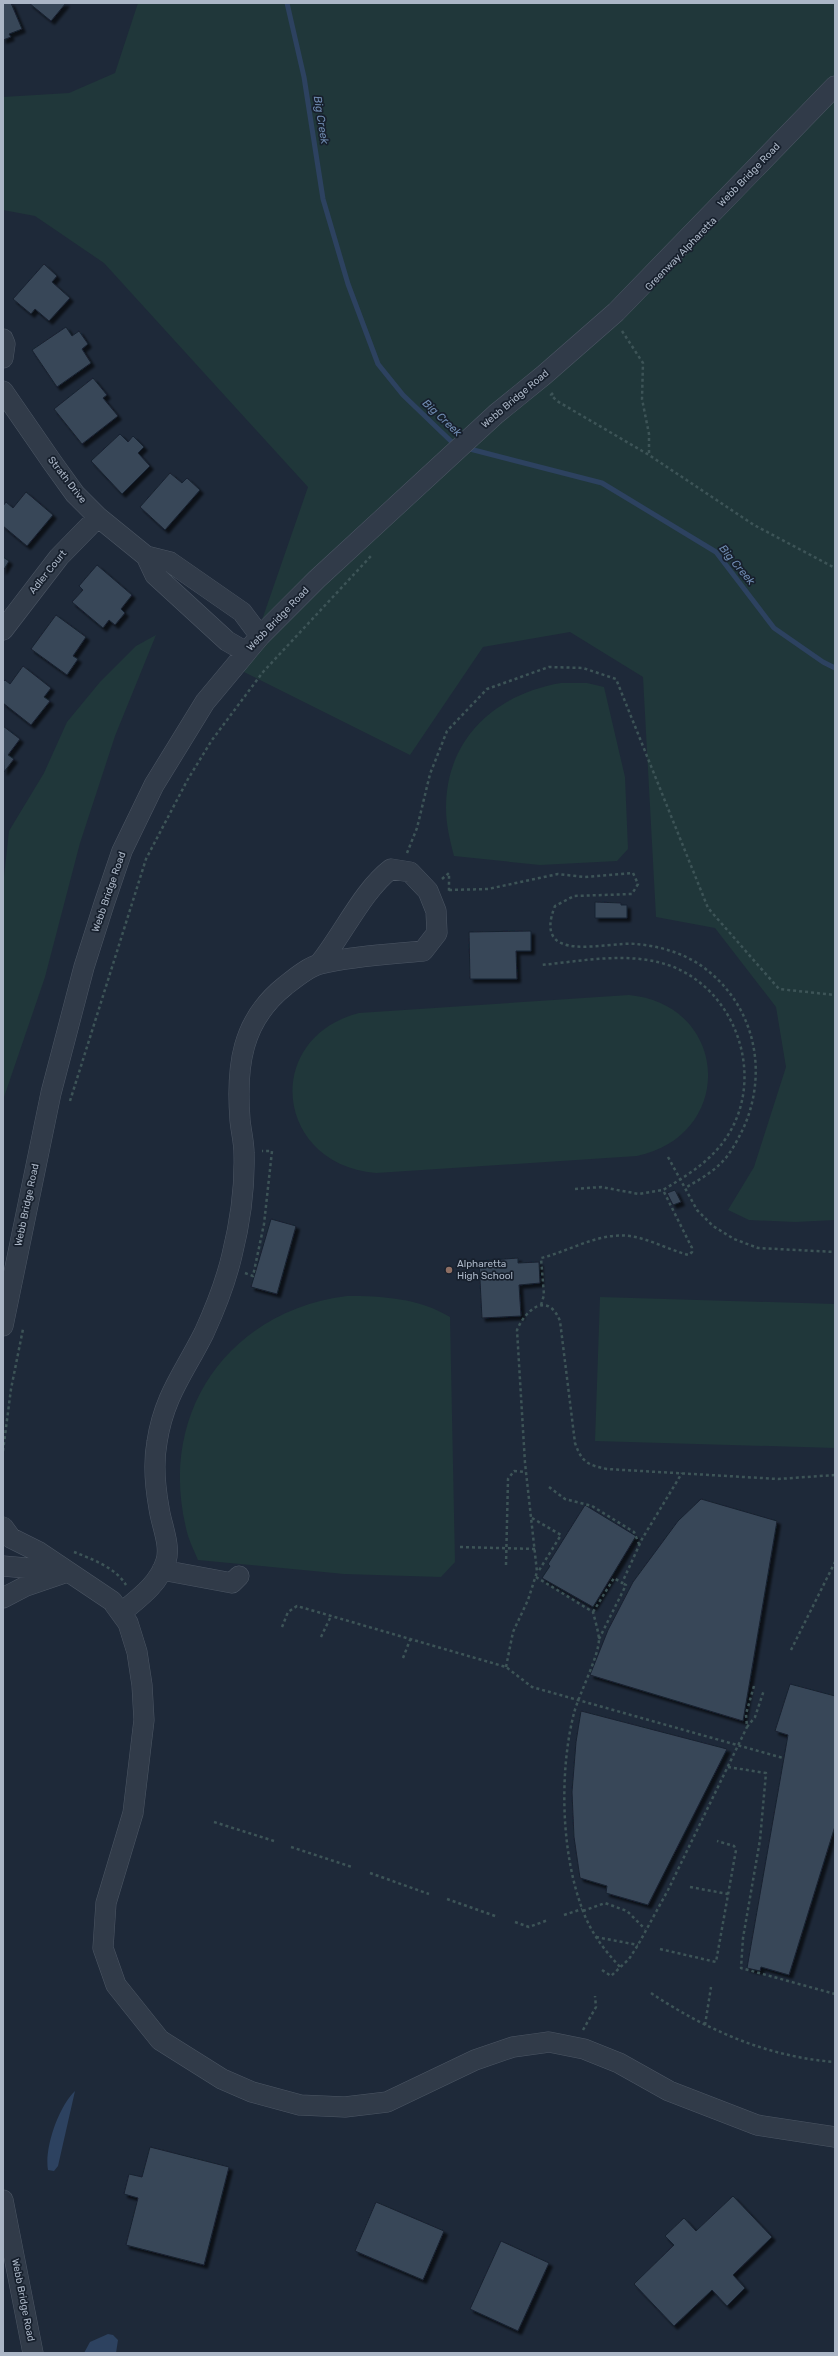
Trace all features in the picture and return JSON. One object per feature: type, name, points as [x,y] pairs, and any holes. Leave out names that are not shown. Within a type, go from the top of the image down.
[{"type":"street","name":"Webb Bridge Road","points":[[3,1326],[51,1093],[84,967],[122,851],[154,785],[186,730],[205,702],[246,652],[317,579],[496,414],[544,375],[616,312],[835,86]]},
{"type":"street","points":[[3,339],[5,344],[3,358]]},
{"type":"street","name":"Strath Drive","points":[[3,391],[61,475],[76,494],[98,517],[146,556],[155,575],[174,590],[227,641],[246,652]]},
{"type":"street","name":"Adler Court","points":[[3,630],[59,557],[98,517]]},
{"type":"street","name":"Strath Drive","points":[[146,556],[163,559],[242,612],[260,636]]},
{"type":"street","points":[[174,590],[186,573]]},
{"type":"street","points":[[121,1612],[144,1594],[162,1570],[167,1559],[166,1538],[159,1509],[154,1474],[157,1444],[162,1415],[174,1385],[204,1332],[232,1255],[241,1200],[244,1152],[238,1083],[241,1051],[256,1019],[272,996],[295,978],[319,964],[380,878],[391,869],[410,872],[428,891],[436,911],[437,933],[423,951],[319,964]]},
{"type":"street","points":[[3,1527],[11,1538],[39,1552],[67,1572],[88,1583],[112,1601],[128,1622],[137,1652],[142,1685],[144,1720],[132,1813],[106,1903],[103,1948],[116,1985],[160,2040],[222,2079],[252,2092],[300,2105],[345,2107],[388,2102],[475,2060],[513,2047],[549,2042],[584,2049],[619,2063],[669,2090],[757,2125],[835,2137]]},
{"type":"street","points":[[3,1566],[67,1572]]},
{"type":"street","points":[[162,1570],[232,1583],[239,1576]]},
{"type":"street","points":[[3,1598],[26,1586],[67,1572]]},
{"type":"street","name":"Webb Bridge Road","points":[[3,2200],[33,2353]]},
{"type":"path","points":[[615,333],[621,328],[623,334],[643,363],[642,399],[649,434],[649,455]]},
{"type":"path","points":[[556,390],[551,395],[557,401],[649,455],[754,524],[835,568]]},
{"type":"path","points":[[68,1105],[146,859],[188,779],[212,740],[263,672],[376,551]]},
{"type":"path","points":[[399,870],[417,828],[430,774],[448,731],[461,715],[487,689],[549,667],[583,668],[616,679],[708,908],[780,989],[835,995]]},
{"type":"path","points":[[428,891],[449,873],[449,898]]},
{"type":"path","points":[[449,890],[488,889],[558,874],[584,877],[634,873],[638,884],[632,894],[574,896],[555,906],[551,916],[552,931],[559,942],[571,948],[635,944],[657,947],[680,954],[703,967],[724,985],[738,1004],[750,1028],[756,1058],[756,1090],[748,1117],[736,1143],[720,1164],[685,1188]]},
{"type":"path","points":[[541,964],[626,958],[652,961],[671,966],[688,975],[705,987],[719,1002],[732,1022],[744,1059],[745,1082],[736,1119],[725,1140],[710,1158],[680,1180],[663,1190],[639,1194],[601,1187],[575,1189]]},
{"type":"path","points":[[240,1272],[254,1276],[269,1189],[272,1151],[256,1151]]},
{"type":"path","points":[[668,1157],[680,1180],[703,1215],[713,1226],[734,1239],[758,1248],[835,1252]]},
{"type":"path","points":[[538,1572],[526,1472],[517,1330],[523,1318],[541,1305],[544,1296],[541,1258],[558,1254],[584,1243],[608,1237],[630,1236],[672,1251],[690,1254],[692,1248],[663,1190]]},
{"type":"path","points":[[541,1305],[551,1306],[556,1311],[560,1321],[575,1443],[581,1458],[594,1466],[607,1469],[778,1479],[835,1475]]},
{"type":"path","points":[[3,1450],[11,1389],[23,1327]]},
{"type":"path","points":[[506,1565],[509,1475],[514,1472],[526,1472]]},
{"type":"path","points":[[622,1583],[639,1545],[682,1473]]},
{"type":"path","points":[[549,1487],[565,1499],[592,1506],[634,1532],[639,1545]]},
{"type":"path","points":[[506,1667],[513,1632],[538,1572],[561,1534],[532,1518]]},
{"type":"path","points":[[460,1547],[535,1549]]},
{"type":"path","points":[[791,1650],[835,1562]]},
{"type":"path","points":[[536,1577],[593,1612]]},
{"type":"path","points":[[599,1640],[593,1612],[614,1578],[626,1585],[599,1640],[574,1713],[565,1779],[566,1815],[573,1880],[582,1910],[596,1937],[621,1968]]},
{"type":"path","points":[[282,1627],[288,1612],[297,1606],[506,1667],[532,1687],[783,1758]]},
{"type":"path","points":[[320,1637],[331,1616]]},
{"type":"path","points":[[403,1658],[410,1640]]},
{"type":"path","points":[[747,1727],[746,1714],[754,1686]]},
{"type":"path","points":[[602,1970],[611,1976],[621,1968],[638,1944],[668,1890],[747,1727],[755,1717],[764,1690]]},
{"type":"path","points":[[728,1768],[766,1773],[760,1840],[743,1938],[741,1968],[835,1994]]},
{"type":"path","points":[[214,1822],[274,1842]]},
{"type":"path","points":[[660,1949],[716,1962],[736,1850],[734,1846],[729,1843],[717,1841]]},
{"type":"path","points":[[291,1847],[352,1867]]},
{"type":"path","points":[[370,1873],[429,1894]]},
{"type":"path","points":[[690,1887],[728,1894]]},
{"type":"path","points":[[447,1899],[498,1916]]},
{"type":"path","points":[[564,1915],[605,1903],[627,1911],[646,1930]]},
{"type":"path","points":[[515,1922],[529,1927],[548,1920]]},
{"type":"path","points":[[596,1937],[638,1944]]},
{"type":"path","points":[[705,2025],[711,1987]]},
{"type":"path","points":[[651,1993],[686,2016],[760,2047],[791,2055],[835,2062]]},
{"type":"green space","points":[[138,3],[835,3],[835,1220],[795,1222],[749,1220],[728,1210],[754,1167],[786,1067],[776,1007],[715,928],[656,917],[643,677],[570,632],[483,647],[410,755],[244,672],[308,487],[104,263],[35,216],[3,210],[3,97],[69,93],[115,73]]},
{"type":"green space","points":[[156,635],[115,736],[80,843],[45,977],[3,1100],[3,886],[9,831],[44,773],[67,722],[100,682],[136,646]]},
{"type":"green space","points":[[561,683],[587,683],[604,687],[625,777],[628,849],[617,861],[540,865],[454,856],[448,832],[446,814],[448,783],[455,760],[465,741],[479,723],[496,709],[516,697],[537,689]]},
{"type":"green space","points":[[629,995],[662,1004],[687,1021],[702,1045],[708,1071],[705,1098],[692,1123],[669,1143],[637,1156],[376,1173],[342,1165],[317,1148],[300,1125],[293,1099],[295,1072],[306,1047],[328,1027],[359,1013]]},
{"type":"green space","points":[[347,1296],[400,1299],[426,1306],[450,1317],[455,1562],[441,1577],[344,1574],[198,1560],[186,1528],[180,1485],[183,1445],[194,1408],[212,1374],[237,1345],[268,1322],[305,1306]]},
{"type":"green space","points":[[600,1297],[835,1304],[835,1448],[595,1441]]},
{"type":"water","points":[[75,2091],[58,2166],[54,2171],[48,2170],[48,2150],[54,2128],[63,2107]]},
{"type":"water","points":[[108,2334],[113,2335],[118,2340],[116,2353],[84,2353],[90,2342]]},
{"type":"building","points":[[3,3],[11,3],[22,29],[9,34],[11,37],[3,40]]},
{"type":"building","points":[[29,3],[66,3],[51,21]]},
{"type":"building","points":[[44,264],[57,276],[52,282],[70,298],[49,321],[35,309],[31,314],[13,299]]},
{"type":"building","points":[[66,327],[72,336],[79,331],[88,344],[82,349],[91,363],[57,387],[32,350]]},
{"type":"building","points":[[93,378],[107,395],[103,398],[118,416],[82,444],[54,409]]},
{"type":"building","points":[[120,434],[128,442],[133,436],[144,447],[138,453],[150,466],[122,494],[91,461]]},
{"type":"building","points":[[170,473],[182,483],[187,478],[200,490],[165,530],[140,507]]},
{"type":"building","points":[[26,492],[53,515],[27,546],[3,526],[3,506],[6,502],[13,508]]},
{"type":"building","points":[[3,557],[9,561],[3,571]]},
{"type":"building","points":[[97,565],[132,595],[121,609],[125,613],[115,625],[109,620],[103,628],[72,602],[83,590],[79,586]]},
{"type":"building","points":[[56,615],[86,637],[73,656],[78,659],[67,675],[31,649]]},
{"type":"building","points":[[23,666],[51,688],[44,697],[50,701],[31,725],[3,703],[3,682],[5,680],[10,684]]},
{"type":"building","points":[[3,726],[20,739],[8,755],[14,759],[4,772]]},
{"type":"building","points":[[595,902],[621,903],[621,905],[627,905],[627,918],[595,918]]},
{"type":"building","points":[[531,931],[531,951],[516,951],[517,979],[470,979],[469,932]]},
{"type":"building","points":[[675,1190],[681,1202],[673,1205],[667,1193]]},
{"type":"building","points":[[271,1219],[296,1226],[277,1294],[251,1287]]},
{"type":"building","points":[[518,1258],[518,1263],[539,1262],[540,1283],[519,1285],[521,1316],[482,1318],[479,1261]]},
{"type":"building","points":[[701,1499],[777,1521],[743,1721],[590,1675],[608,1630],[633,1582],[678,1521]]},
{"type":"building","points":[[585,1505],[636,1536],[593,1607],[542,1578],[550,1566],[548,1564]]},
{"type":"building","points":[[790,1684],[835,1696],[835,1826],[789,1975],[761,1967],[760,1971],[747,1968],[788,1735],[775,1731]]},
{"type":"building","points":[[581,1711],[727,1749],[648,1905],[606,1893],[607,1886],[580,1878],[574,1837],[572,1792],[576,1742]]},
{"type":"building","points":[[150,2147],[229,2167],[204,2265],[126,2245],[138,2198],[124,2194],[129,2174],[142,2177]]},
{"type":"building","points":[[733,2196],[772,2237],[733,2275],[745,2288],[727,2306],[712,2290],[674,2326],[634,2284],[674,2245],[665,2236],[684,2218],[696,2231]]},
{"type":"building","points":[[376,2202],[444,2231],[423,2280],[355,2251]]},
{"type":"building","points":[[501,2241],[549,2263],[518,2331],[470,2309]]},
{"type":"waterway","name":"Big Creek","points":[[287,3],[304,77],[323,199],[348,284],[378,364],[403,395],[456,446]]},
{"type":"waterway","name":"Big Creek","points":[[466,448],[602,483],[716,552],[774,628],[823,662],[835,668]]},
{"type":"place","name":"Alpharetta High School","points":[[449,1270]]}]
